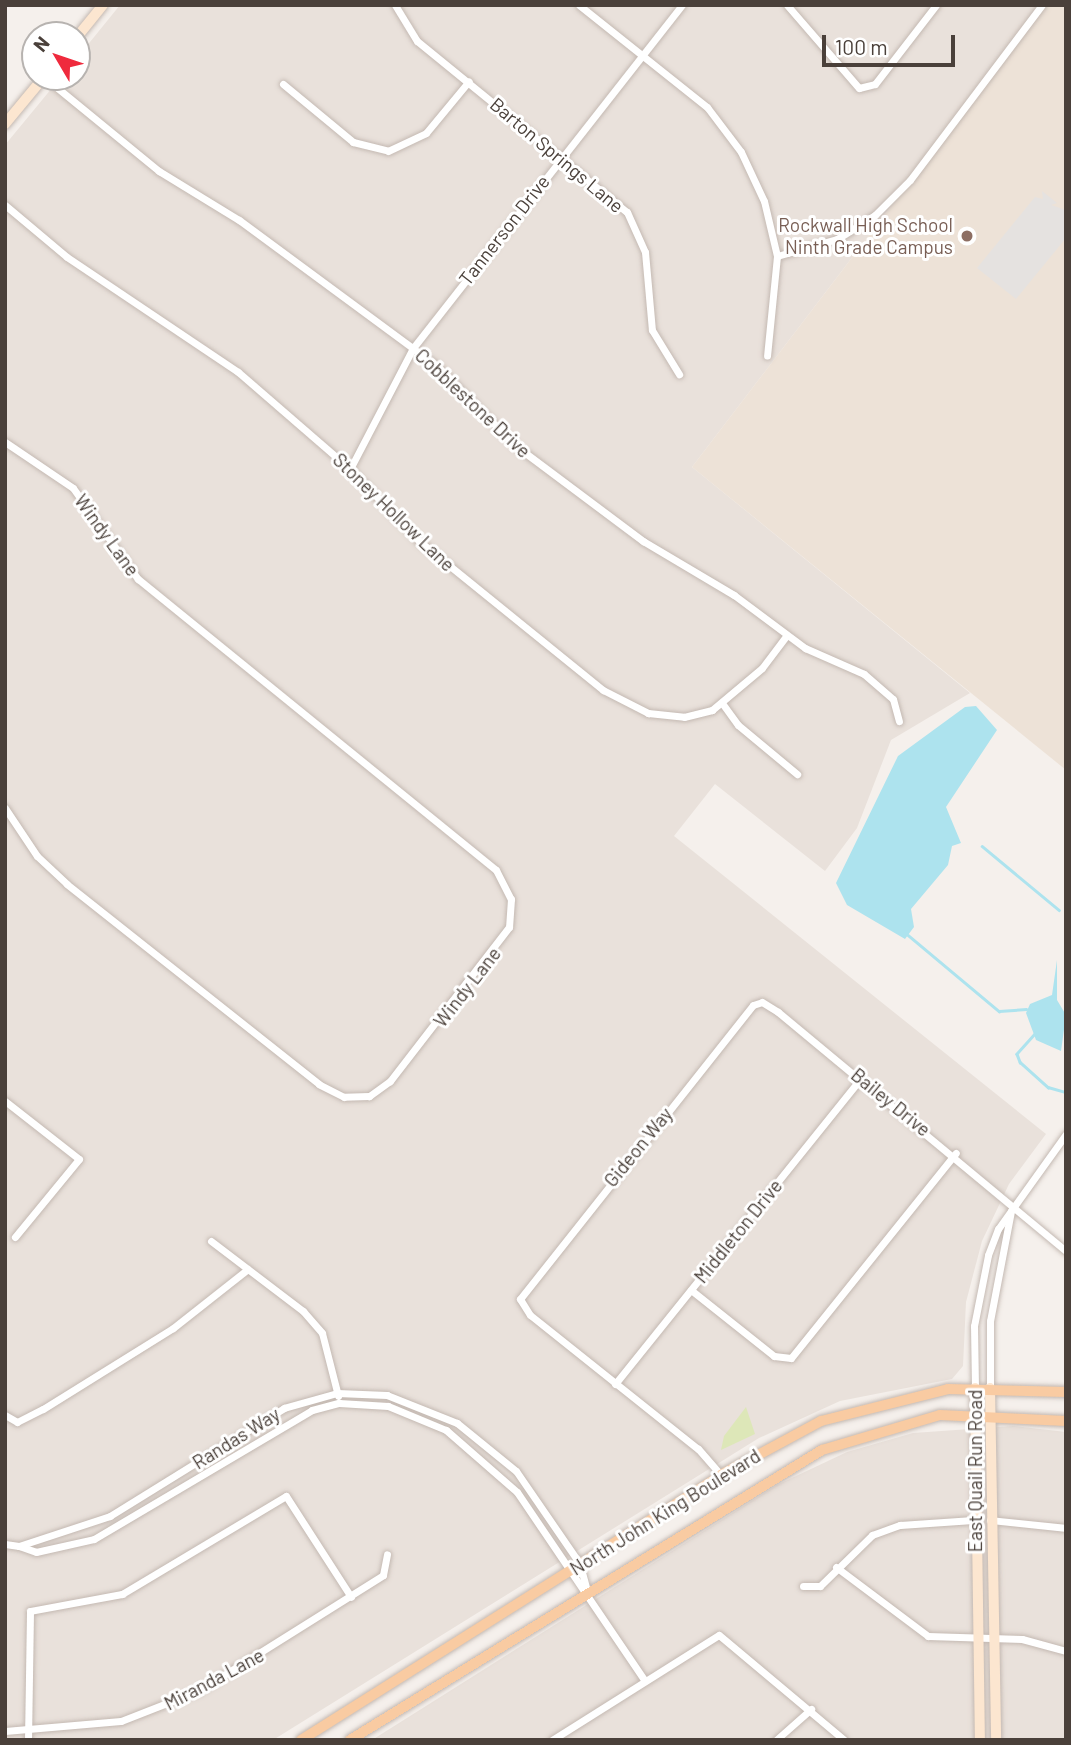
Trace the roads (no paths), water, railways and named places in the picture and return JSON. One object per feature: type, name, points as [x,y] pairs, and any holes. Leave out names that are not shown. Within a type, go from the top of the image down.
[{"type":"main road","name":"North John King Boulevard","points":[[301,1740],[721,1475],[786,1437],[857,1408],[915,1393],[975,1388],[1066,1392]]},
{"type":"main road","name":"North John King Boulevard","points":[[350,1740],[587,1591],[822,1450],[906,1421],[975,1412],[1066,1421]]},
{"type":"street","points":[[90,21],[103,5]]},
{"type":"street","name":"Barton Springs Lane","points":[[396,5],[417,41],[627,212],[645,252],[652,330],[679,374]]},
{"type":"street","points":[[579,5],[706,107],[741,152],[764,201],[777,256],[767,356]]},
{"type":"street","name":"Tannerson Drive","points":[[350,469],[413,348],[682,5]]},
{"type":"street","points":[[787,5],[851,84],[867,88],[936,5]]},
{"type":"street","points":[[777,256],[837,239],[875,215],[910,180],[1042,5]]},
{"type":"street","points":[[283,84],[353,142],[388,151],[426,133],[469,81]]},
{"type":"street","points":[[5,124],[32,91]]},
{"type":"street","name":"Cobblestone Drive","points":[[61,91],[159,171],[239,220],[413,348],[540,465],[786,636],[864,674],[893,699],[899,721]]},
{"type":"street","name":"Stoney Hollow Lane","points":[[5,205],[108,286],[210,350],[350,469],[419,541],[603,690],[648,713],[684,717],[722,703],[786,636]]},
{"type":"street","name":"Windy Lane","points":[[5,442],[73,488],[138,579],[496,870],[512,899],[509,927],[390,1081],[369,1096],[344,1097],[319,1084],[67,884],[37,856],[5,808]]},
{"type":"street","points":[[722,703],[738,725],[797,774]]},
{"type":"street","name":"Bailey Drive","points":[[762,1002],[956,1153],[1012,1210],[1066,1251]]},
{"type":"street","name":"Gideon Way","points":[[615,1384],[530,1315],[520,1299],[746,1011],[762,1002]]},
{"type":"street","name":"Middleton Drive","points":[[615,1384],[862,1078]]},
{"type":"street","points":[[5,1101],[79,1159],[15,1237]]},
{"type":"street","name":"East Quail Run Road","points":[[980,1740],[974,1520],[975,1388],[982,1281],[998,1229],[1066,1134]]},
{"type":"street","points":[[691,1290],[782,1359],[799,1350],[956,1153]]},
{"type":"street","name":"East Quail Run Road","points":[[996,1740],[989,1520],[990,1321],[1012,1210]]},
{"type":"street","points":[[211,1241],[322,1333],[339,1404]]},
{"type":"street","points":[[5,1415],[17,1422],[173,1328],[248,1269]]},
{"type":"street","points":[[615,1384],[698,1449],[721,1475]]},
{"type":"street","name":"Randas Way","points":[[19,1546],[86,1528],[284,1408],[337,1393],[408,1400],[457,1423],[526,1483],[580,1564],[587,1591]]},
{"type":"street","name":"Randas Way","points":[[5,1544],[36,1552],[94,1539],[290,1421],[339,1404],[388,1406],[446,1430],[517,1492],[568,1572],[587,1591],[645,1681]]},
{"type":"street","points":[[29,1736],[30,1611],[122,1594],[286,1496],[351,1597]]},
{"type":"street","points":[[803,1586],[820,1586],[836,1567],[872,1535],[900,1525],[974,1520]]},
{"type":"street","points":[[989,1520],[1066,1528]]},
{"type":"street","name":"Miranda Lane","points":[[5,1731],[29,1736],[156,1710],[254,1659],[351,1597],[383,1575],[387,1554]]},
{"type":"street","points":[[836,1567],[928,1636],[993,1637],[1066,1651]]},
{"type":"street","points":[[552,1740],[719,1635],[811,1709],[844,1740]]},
{"type":"street","points":[[776,1740],[811,1709]]},
{"type":"water","points":[[976,706],[997,730],[946,807],[961,843],[952,846],[948,865],[911,909],[914,927],[905,939],[847,905],[836,883],[898,756],[965,707]]},
{"type":"water","points":[[1057,960],[1057,1000],[1066,1015],[1061,1051],[1036,1040],[1026,1013],[1030,1004],[1052,995]]},
{"type":"waterway","points":[[982,846],[1059,910]]},
{"type":"waterway","points":[[908,935],[999,1011],[1026,1009]]},
{"type":"waterway","points":[[1035,1034],[1017,1054],[1020,1062],[1048,1087],[1066,1092]]},
{"type":"place","name":"Rockwall High School Ninth Grade Campus","points":[[967,236]]}]
